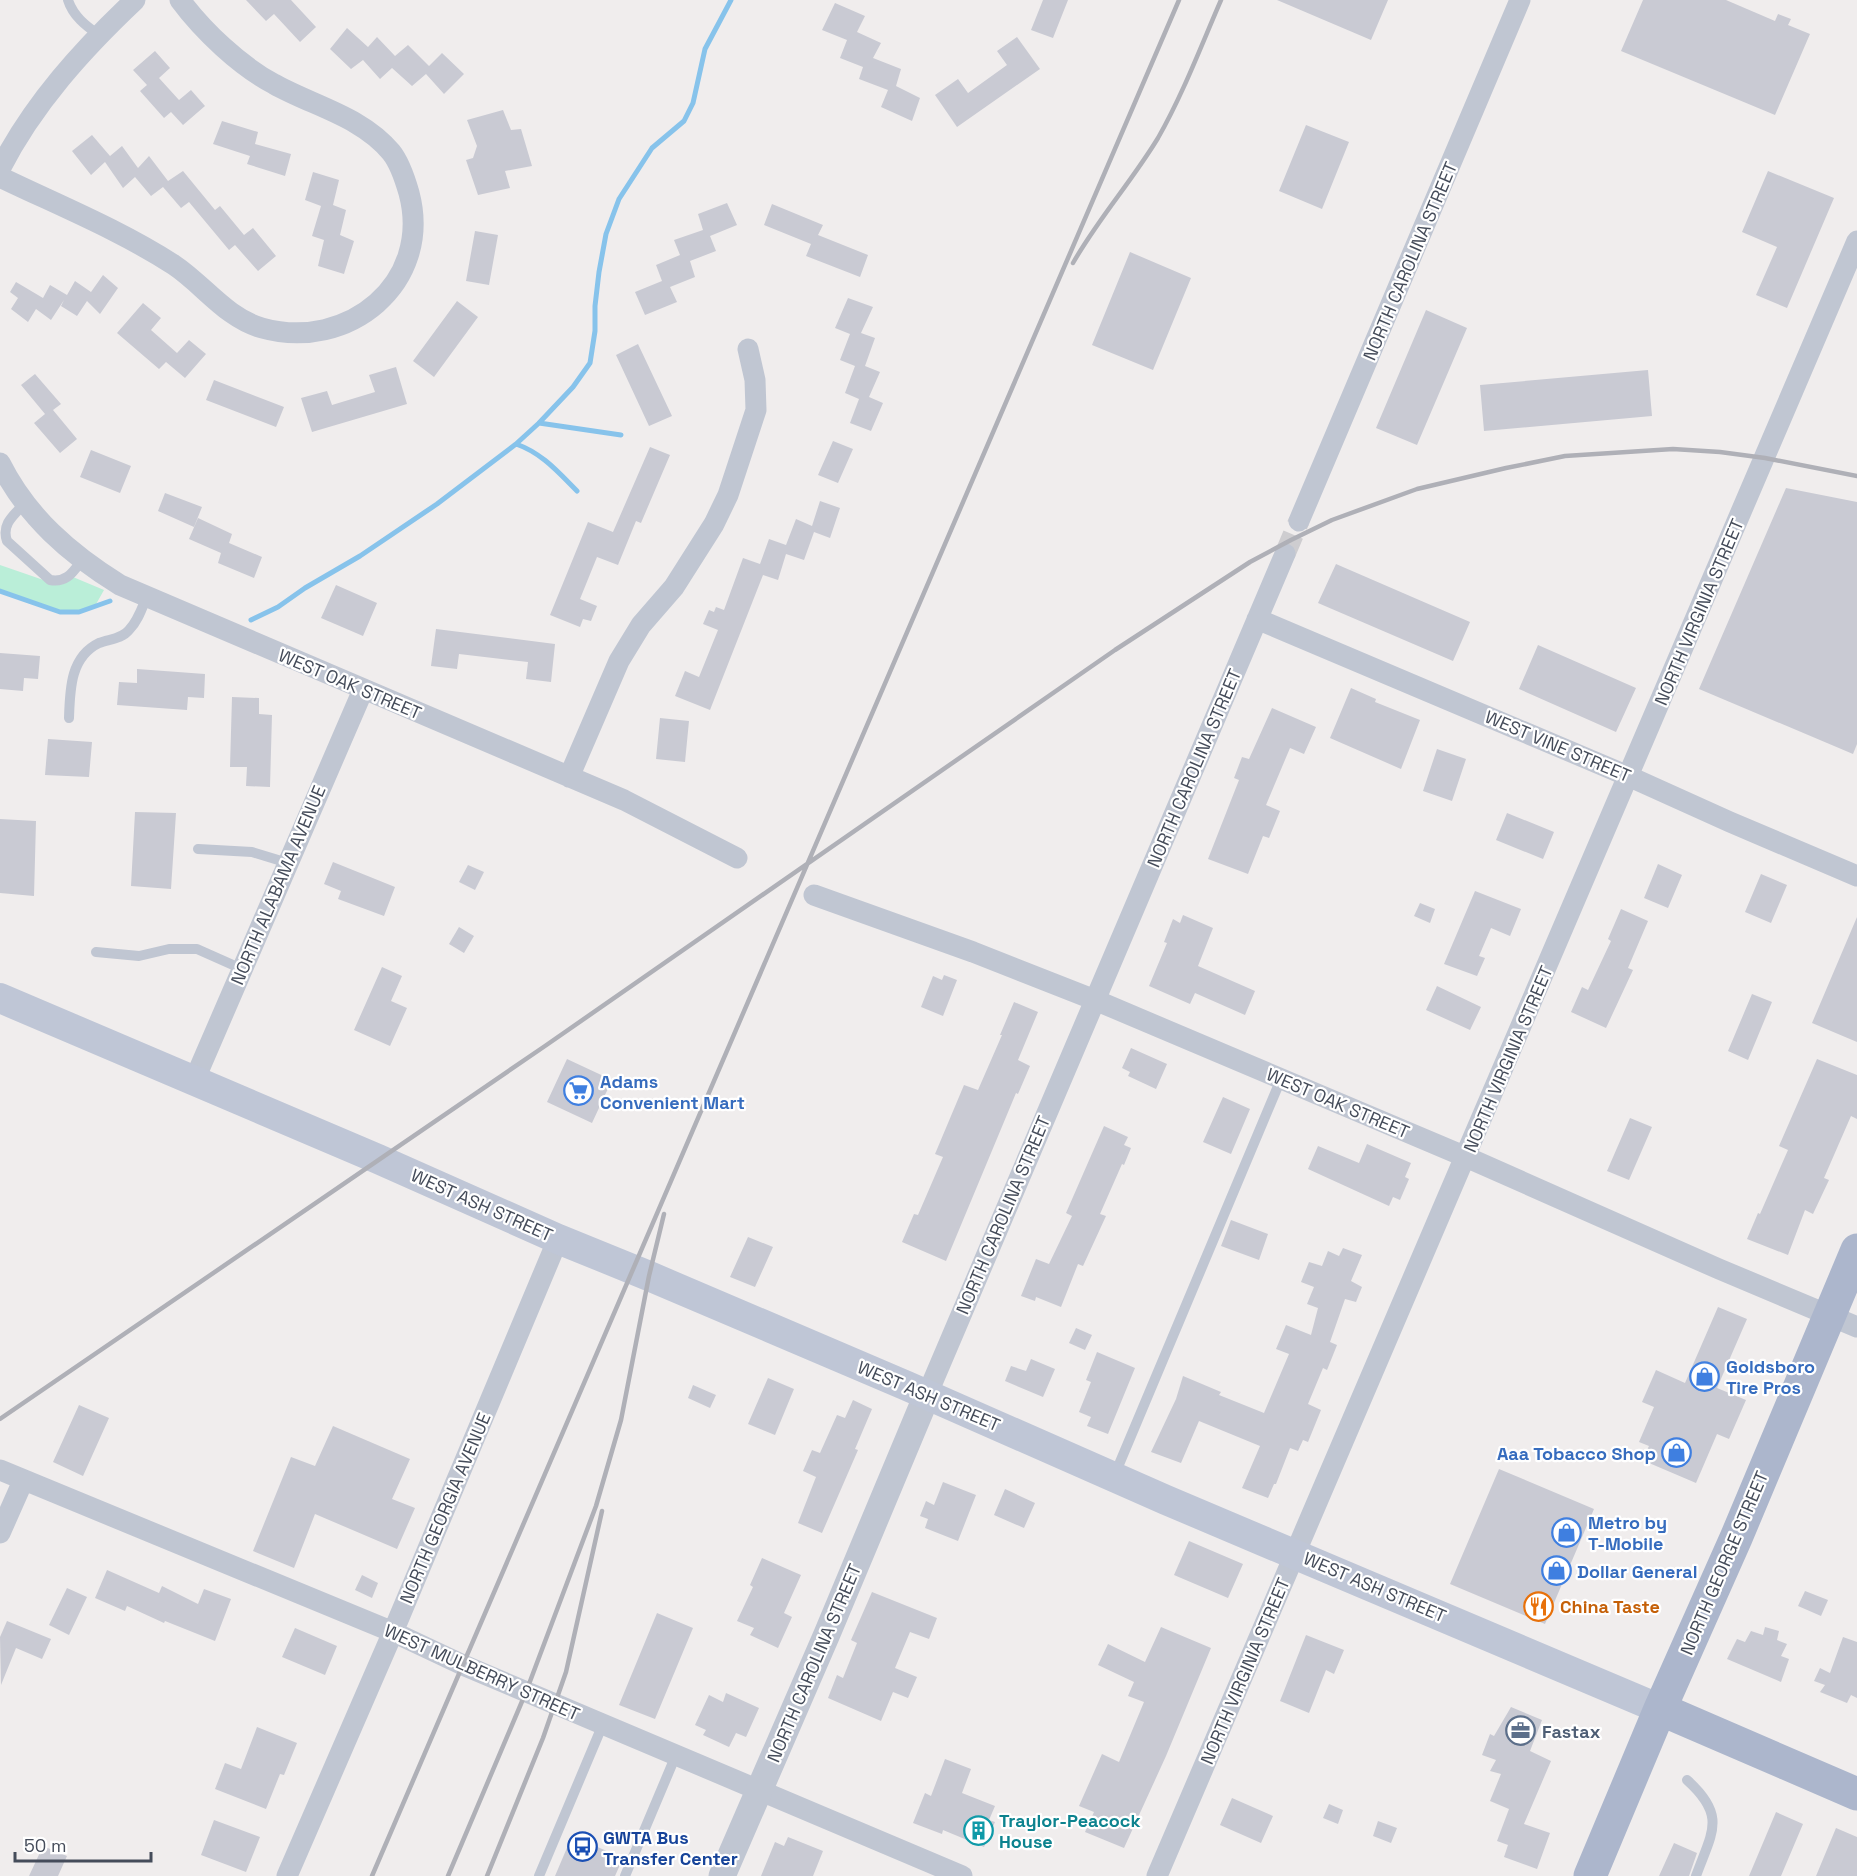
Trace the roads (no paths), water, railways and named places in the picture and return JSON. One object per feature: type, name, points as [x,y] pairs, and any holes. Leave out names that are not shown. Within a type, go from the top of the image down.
[{"type":"main road","name":"WEST ASH STREET","points":[[0,998],[1857,1794]]},
{"type":"main road","name":"NORTH GEORGE STREET","points":[[1590,1876],[1660,1709],[1736,1538],[1843,1321],[1857,1250]]},
{"type":"street","points":[[0,169],[28,120],[73,64],[135,0]]},
{"type":"street","points":[[0,177],[152,252],[176,267],[236,316],[260,327],[283,332],[310,333],[336,328],[359,317],[381,299],[396,280],[409,255],[415,231],[405,177],[392,153],[372,133],[271,83],[244,65],[190,13],[180,0]]},
{"type":"street","name":"NORTH CAROLINA STREET","points":[[1299,521],[1520,0]]},
{"type":"street","name":"NORTH VIRGINIA STREET","points":[[1157,1876],[1857,241]]},
{"type":"street","points":[[569,777],[619,661],[641,625],[679,579],[714,524],[728,495],[756,410],[755,380],[748,349]]},
{"type":"street","name":"WEST OAK STREET","points":[[0,463],[25,503],[63,545],[120,585],[624,800],[737,858]]},
{"type":"street","name":"NORTH CAROLINA STREET","points":[[722,1876],[1285,554]]},
{"type":"street","name":"WEST VINE STREET","points":[[1257,619],[1857,876]]},
{"type":"street","name":"NORTH ALABAMA AVENUE","points":[[194,1081],[363,690]]},
{"type":"street","name":"WEST OAK STREET","points":[[814,895],[973,952],[1095,1000],[1466,1157],[1843,1321]]},
{"type":"street","name":"NORTH GEORGIA AVENUE","points":[[287,1876],[393,1632],[558,1239]]},
{"type":"street","name":"WEST MULBERRY STREET","points":[[0,1470],[393,1632],[463,1665],[962,1876]]},
{"type":"street","points":[[0,1533],[23,1481]]},
{"type":"lane","points":[[68,0],[70,8],[86,26],[99,35]]},
{"type":"lane","points":[[25,503],[5,527],[7,541],[50,580],[63,581],[82,560]]},
{"type":"lane","points":[[69,718],[70,684],[83,656],[91,647],[122,636],[129,630],[147,597]]},
{"type":"lane","points":[[198,849],[252,852],[288,863]]},
{"type":"lane","points":[[96,952],[139,956],[168,949],[197,949],[242,969]]},
{"type":"lane","points":[[1113,1477],[1281,1079]]},
{"type":"lane","points":[[539,1876],[603,1724]]},
{"type":"lane","points":[[625,1876],[676,1755]]},
{"type":"lane","points":[[1687,1780],[1707,1802],[1714,1816],[1713,1829],[1696,1876]]},
{"type":"waterway","points":[[251,620],[278,607],[305,588],[360,556],[437,504],[516,444],[573,387],[590,363],[595,331],[599,272],[606,234],[619,199],[652,148],[684,121],[693,103],[705,49],[731,0]]},
{"type":"waterway","points":[[539,423],[621,435]]},
{"type":"waterway","points":[[516,444],[542,458],[577,491]]},
{"type":"waterway","points":[[0,591],[60,612],[79,612],[110,601]]},
{"type":"tunnel","points":[[1285,554],[1299,521]]},
{"type":"railway","points":[[372,1876],[1179,0]]},
{"type":"railway","points":[[1073,263],[1158,138],[1184,87],[1221,0]]},
{"type":"railway","points":[[0,1419],[545,1046],[1115,650],[1250,562],[1291,540],[1332,520],[1417,489],[1565,456],[1673,449],[1720,452],[1765,458],[1857,476]]},
{"type":"railway","points":[[448,1876],[526,1692],[596,1506],[621,1420],[649,1276],[664,1214]]},
{"type":"railway","points":[[487,1876],[543,1738],[566,1672],[602,1511]]},
{"type":"place","name":"Adams Convenient Mart","points":[[579,1091]]},
{"type":"place","name":"Goldsboro Tire Pros","points":[[1705,1376]]},
{"type":"place","name":"Aaa Tobacco Shop","points":[[1677,1453]]},
{"type":"place","name":"Metro by T-Mobile","points":[[1567,1532]]},
{"type":"place","name":"Dollar General","points":[[1556,1571]]},
{"type":"place","name":"China Taste","points":[[1539,1606]]},
{"type":"place","name":"Fastax","points":[[1521,1731]]},
{"type":"place","name":"Traylor-Peacock House","points":[[978,1830]]},
{"type":"place","name":"GWTA Bus Transfer Center","points":[[582,1847]]}]
